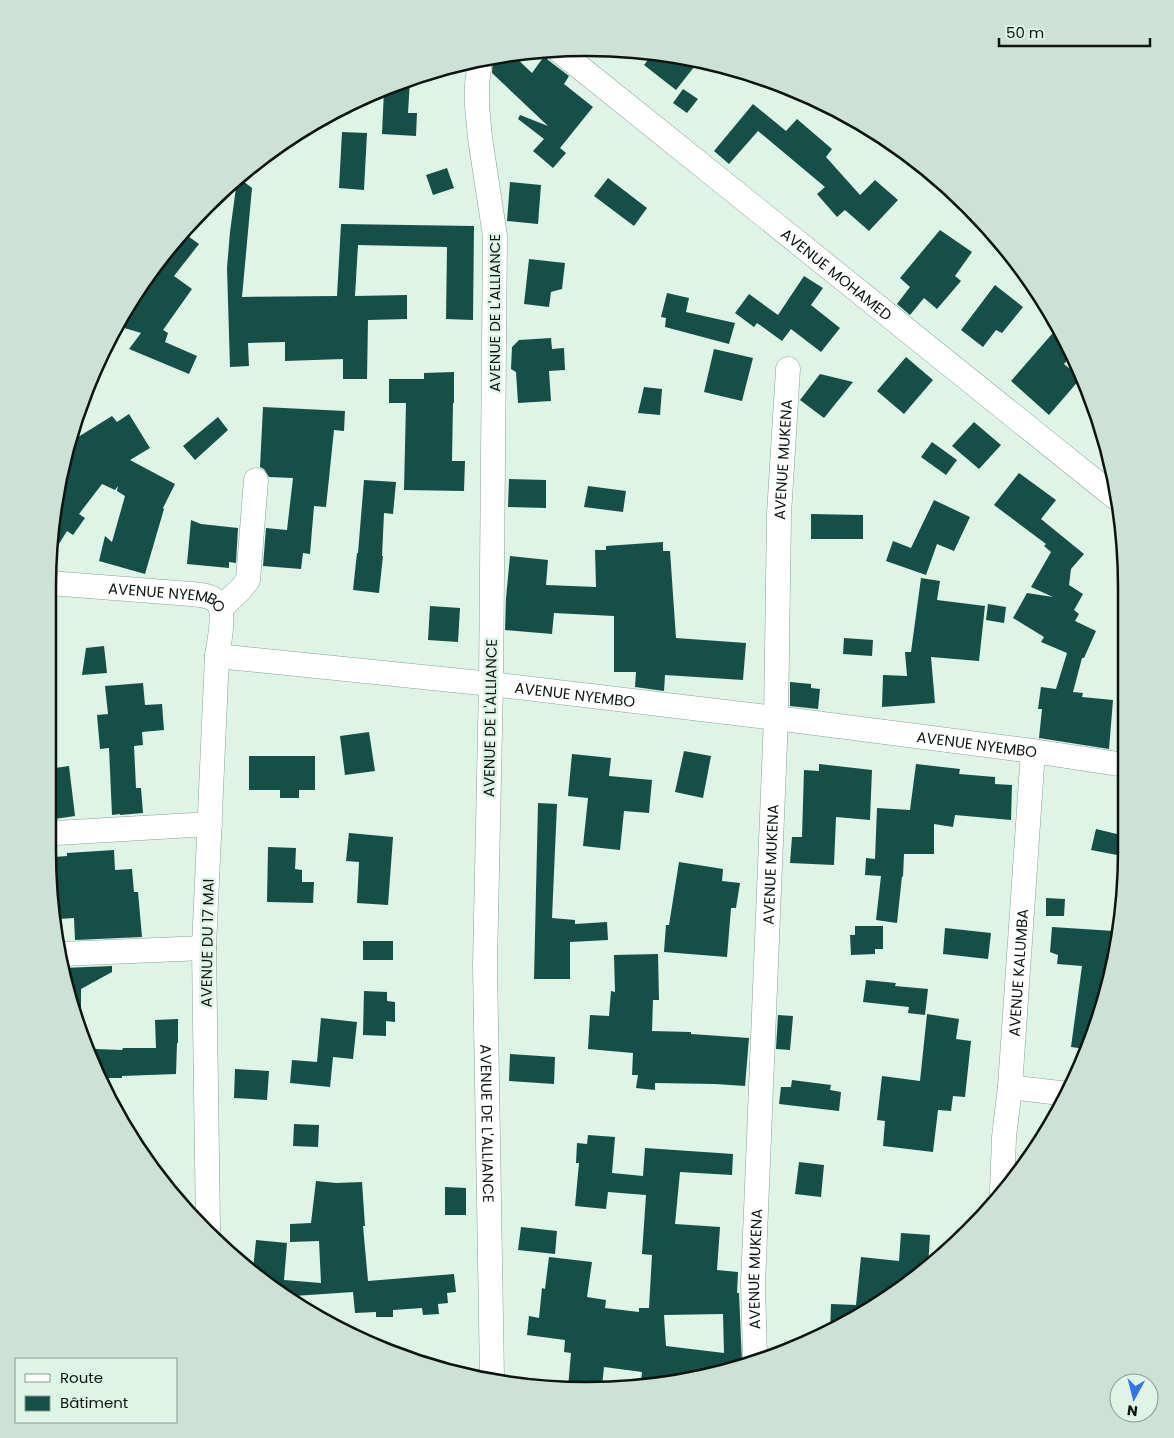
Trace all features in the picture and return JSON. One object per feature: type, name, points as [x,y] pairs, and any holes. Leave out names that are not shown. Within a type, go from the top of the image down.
[{"type":"street","name":"AVENUE MOHAMED","points":[[566,57],[1109,493]]},
{"type":"street","name":"AVENUE DE L'ALLIANCE","points":[[479,67],[477,85],[479,130],[496,236],[492,684],[484,964],[492,1373]]},
{"type":"street","name":"AVENUE MUKENA","points":[[755,1355],[753,1284],[776,718],[779,514],[788,370]]},
{"type":"street","points":[[221,608],[248,580],[256,480]]},
{"type":"street","name":"AVENUE NYEMBO","points":[[56,584],[191,594],[206,596],[215,600],[221,608],[217,656],[492,684],[776,718],[1033,751],[1118,764]]},
{"type":"street","name":"AVENUE DU 17 MAI","points":[[208,1222],[204,948],[217,656]]},
{"type":"street","name":"AVENUE KALUMBA","points":[[1002,1181],[1004,1137],[1010,1087],[1033,751]]},
{"type":"street","points":[[56,833],[210,824]]},
{"type":"street","points":[[66,954],[204,948]]},
{"type":"street","points":[[1010,1087],[1059,1093]]},
{"type":"building","points":[[543,58],[547,58],[569,76],[564,84],[593,107],[560,148],[566,153],[553,168],[533,151],[544,139],[518,119],[520,115],[548,126],[492,73],[493,65],[519,61],[532,73]]},
{"type":"building","points":[[648,60],[694,67],[676,90],[644,65]]},
{"type":"building","points":[[410,87],[408,113],[417,113],[416,136],[382,134],[384,97]]},
{"type":"building","points":[[683,89],[698,99],[687,113],[673,103]]},
{"type":"building","points":[[753,104],[786,131],[797,119],[832,149],[826,157],[860,195],[875,180],[898,200],[869,231],[845,210],[837,217],[817,194],[825,187],[758,131],[729,164],[714,151]]},
{"type":"building","points":[[342,132],[367,133],[364,190],[339,188]]},
{"type":"building","points":[[447,168],[454,188],[433,195],[426,175]]},
{"type":"building","points":[[608,178],[647,208],[634,226],[594,196]]},
{"type":"building","points":[[244,182],[252,188],[242,297],[337,296],[341,224],[474,226],[473,320],[446,319],[447,247],[358,245],[355,296],[407,295],[407,319],[368,320],[367,379],[343,379],[343,359],[285,361],[285,342],[248,343],[249,366],[230,367],[227,268],[236,189]]},
{"type":"building","points":[[510,182],[541,185],[538,224],[507,221]]},
{"type":"building","points":[[940,230],[972,252],[955,276],[961,281],[937,309],[924,298],[910,315],[897,304],[910,287],[900,278]]},
{"type":"building","points":[[188,236],[199,244],[174,276],[192,289],[163,330],[168,333],[165,342],[197,356],[189,374],[129,349],[141,333],[124,328],[146,292]]},
{"type":"building","points":[[529,259],[565,263],[562,289],[551,292],[549,307],[524,304]]},
{"type":"building","points":[[804,276],[823,288],[811,305],[840,328],[821,352],[791,329],[782,341],[757,323],[754,327],[735,313],[749,294],[778,315]]},
{"type":"building","points":[[995,285],[1023,307],[1002,333],[996,330],[983,347],[961,330]]},
{"type":"building","points":[[667,293],[689,298],[686,312],[735,323],[729,344],[665,327],[666,318],[661,317]]},
{"type":"building","points":[[1053,333],[1067,361],[1064,364],[1071,369],[1077,383],[1049,415],[1011,381]]},
{"type":"building","points":[[551,338],[552,349],[564,348],[565,370],[549,371],[551,401],[518,403],[516,372],[511,369],[512,347],[519,340]]},
{"type":"building","points":[[714,349],[753,358],[742,401],[704,392]]},
{"type":"building","points":[[906,357],[933,380],[904,414],[877,391]]},
{"type":"building","points":[[454,372],[452,461],[465,461],[464,491],[404,490],[406,403],[389,403],[389,379],[424,379],[424,373]]},
{"type":"building","points":[[820,374],[853,382],[824,418],[800,400]]},
{"type":"building","points":[[644,387],[662,389],[660,415],[638,413]]},
{"type":"building","points":[[263,407],[345,411],[344,431],[334,430],[326,507],[314,506],[310,554],[303,553],[301,569],[263,566],[266,528],[287,530],[293,478],[269,477],[264,469],[260,467]]},
{"type":"building","points":[[129,414],[150,448],[130,460],[175,484],[163,508],[145,574],[99,561],[105,536],[112,542],[125,496],[117,491],[118,486],[115,490],[102,484],[79,514],[85,518],[73,535],[67,531],[58,546],[66,483],[78,437],[112,416],[117,422]]},
{"type":"building","points":[[218,417],[228,430],[195,460],[183,446]]},
{"type":"building","points":[[974,422],[1001,445],[979,469],[952,446]]},
{"type":"building","points":[[932,442],[957,460],[946,475],[921,457]]},
{"type":"building","points":[[1019,473],[1056,500],[1041,519],[1084,554],[1071,569],[1069,585],[1083,594],[1074,610],[1079,614],[1075,621],[1096,631],[1084,658],[1082,658],[1073,692],[1083,693],[1082,697],[1113,700],[1109,749],[1039,738],[1042,709],[1038,709],[1041,687],[1056,689],[1067,653],[1041,642],[1044,637],[1013,618],[1027,593],[1053,597],[1031,587],[1051,552],[1044,546],[1046,544],[994,505]]},
{"type":"building","points":[[509,479],[546,480],[546,508],[508,507]]},
{"type":"building","points":[[364,480],[396,482],[393,514],[384,513],[383,556],[379,593],[353,590]]},
{"type":"building","points":[[588,486],[626,491],[623,512],[584,507]]},
{"type":"building","points":[[934,500],[970,517],[954,551],[937,544],[926,575],[886,561],[893,541],[911,548]]},
{"type":"building","points":[[811,514],[863,515],[863,539],[811,539]]},
{"type":"building","points":[[191,520],[201,524],[238,528],[236,563],[229,562],[229,568],[187,564]]},
{"type":"building","points":[[663,542],[663,551],[670,551],[676,638],[746,643],[743,680],[665,675],[664,691],[635,687],[636,672],[614,672],[614,616],[554,613],[552,634],[505,630],[510,556],[548,560],[546,585],[596,587],[595,550],[606,550],[606,546]]},
{"type":"building","points":[[921,578],[940,581],[937,600],[985,606],[979,661],[931,657],[935,703],[882,707],[883,675],[907,676],[905,652],[911,652]]},
{"type":"building","points":[[988,604],[1006,607],[1004,623],[986,620]]},
{"type":"building","points":[[430,606],[460,608],[458,642],[428,640]]},
{"type":"building","points":[[844,638],[873,640],[872,656],[843,654]]},
{"type":"building","points":[[104,646],[107,673],[82,675],[86,648]]},
{"type":"building","points":[[790,682],[811,684],[811,688],[820,689],[818,709],[790,706]]},
{"type":"building","points":[[143,683],[145,705],[162,704],[164,730],[142,732],[143,745],[134,746],[136,788],[141,788],[143,813],[112,815],[109,748],[100,749],[97,715],[108,714],[105,686]]},
{"type":"building","points":[[369,732],[375,771],[345,775],[340,736]]},
{"type":"building","points":[[684,751],[711,756],[703,798],[675,792]]},
{"type":"building","points":[[572,754],[611,758],[609,776],[652,780],[649,813],[624,811],[620,850],[583,846],[588,798],[568,796]]},
{"type":"building","points":[[249,756],[315,756],[315,790],[299,790],[299,798],[280,798],[280,790],[249,790]]},
{"type":"building","points":[[819,764],[872,770],[870,820],[836,817],[834,865],[790,863],[792,837],[802,837],[804,770],[819,771]]},
{"type":"building","points":[[916,764],[960,769],[959,774],[995,777],[995,784],[1012,785],[1011,820],[955,815],[953,827],[934,824],[934,854],[904,854],[897,923],[876,920],[881,876],[865,875],[866,858],[875,859],[877,808],[910,810]]},
{"type":"building","points":[[69,766],[75,816],[56,819],[56,768]]},
{"type":"building","points":[[538,803],[557,804],[552,918],[575,920],[575,924],[607,922],[608,940],[570,942],[570,979],[534,979]]},
{"type":"building","points":[[1096,829],[1118,834],[1117,855],[1091,850]]},
{"type":"building","points":[[349,833],[393,837],[388,905],[357,903],[359,862],[346,861]]},
{"type":"building","points":[[268,847],[296,848],[295,869],[302,870],[302,882],[314,882],[313,903],[267,902]]},
{"type":"building","points":[[114,850],[115,870],[132,869],[134,892],[138,892],[142,937],[75,940],[74,918],[61,919],[57,886],[56,857],[67,856],[67,853]]},
{"type":"building","points":[[679,862],[723,869],[722,881],[740,883],[736,908],[731,908],[727,957],[664,952],[666,925],[669,925]]},
{"type":"building","points":[[1046,898],[1065,899],[1064,916],[1046,916]]},
{"type":"building","points":[[855,926],[883,926],[883,949],[875,949],[875,954],[851,955],[850,935],[855,935]]},
{"type":"building","points":[[1052,927],[1111,931],[1100,988],[1090,1022],[1079,1048],[1071,1047],[1082,966],[1057,964],[1058,955],[1050,952]]},
{"type":"building","points":[[945,928],[991,933],[988,959],[943,954]]},
{"type":"building","points":[[363,941],[393,941],[393,960],[363,960]]},
{"type":"building","points":[[658,954],[659,1000],[653,1000],[652,1031],[691,1032],[691,1034],[749,1038],[745,1086],[655,1083],[655,1090],[636,1088],[638,1075],[632,1075],[633,1053],[588,1049],[590,1015],[609,1016],[611,991],[615,992],[614,955]]},
{"type":"building","points":[[112,966],[112,972],[81,989],[81,1012],[74,988],[69,968]]},
{"type":"building","points":[[866,980],[896,983],[895,986],[928,989],[925,1015],[908,1013],[909,1007],[863,1002]]},
{"type":"building","points":[[364,991],[387,992],[387,1001],[395,1002],[395,1022],[386,1021],[386,1036],[363,1035]]},
{"type":"building","points":[[927,1014],[959,1019],[956,1039],[971,1041],[965,1097],[953,1096],[951,1111],[938,1110],[933,1152],[883,1146],[885,1121],[877,1120],[882,1076],[920,1081]]},
{"type":"building","points":[[778,1015],[793,1016],[790,1050],[776,1049]]},
{"type":"building","points":[[321,1018],[357,1022],[353,1059],[333,1057],[330,1087],[290,1083],[292,1060],[317,1062]]},
{"type":"building","points":[[178,1019],[176,1074],[108,1078],[96,1049],[156,1048],[155,1020]]},
{"type":"building","points":[[510,1054],[555,1057],[554,1084],[509,1081]]},
{"type":"building","points":[[235,1069],[269,1071],[267,1100],[234,1098]]},
{"type":"building","points":[[792,1080],[831,1085],[830,1090],[841,1092],[839,1111],[779,1104],[781,1087],[791,1087]]},
{"type":"building","points":[[294,1124],[319,1125],[318,1147],[293,1146]]},
{"type":"building","points":[[588,1135],[615,1137],[612,1173],[643,1176],[645,1148],[733,1154],[732,1175],[680,1172],[675,1224],[720,1227],[717,1270],[738,1272],[737,1293],[739,1293],[742,1359],[691,1372],[641,1379],[642,1372],[604,1367],[602,1382],[569,1381],[571,1353],[564,1352],[565,1340],[527,1335],[529,1316],[539,1318],[542,1288],[545,1289],[549,1257],[592,1262],[587,1297],[606,1300],[605,1308],[639,1312],[639,1308],[649,1308],[652,1255],[642,1254],[646,1195],[608,1192],[606,1209],[575,1206],[579,1163],[576,1163],[577,1143],[587,1144]],"holes":[[[723,1314],[724,1353],[666,1346],[664,1315]]]},
{"type":"building","points":[[799,1162],[824,1165],[821,1197],[795,1194]]},
{"type":"building","points":[[316,1181],[336,1183],[362,1182],[365,1226],[363,1226],[368,1281],[454,1274],[456,1292],[447,1293],[448,1303],[438,1304],[439,1314],[423,1315],[422,1308],[393,1310],[393,1317],[376,1317],[376,1312],[355,1313],[353,1292],[298,1296],[254,1264],[256,1240],[287,1243],[284,1280],[321,1283],[319,1241],[290,1242],[290,1224],[311,1223]]},
{"type":"building","points":[[445,1187],[466,1188],[466,1215],[445,1215]]},
{"type":"building","points":[[521,1227],[557,1231],[555,1254],[518,1250]]},
{"type":"building","points":[[901,1233],[930,1235],[929,1257],[882,1292],[830,1323],[831,1304],[856,1305],[861,1257],[899,1261]]}]
